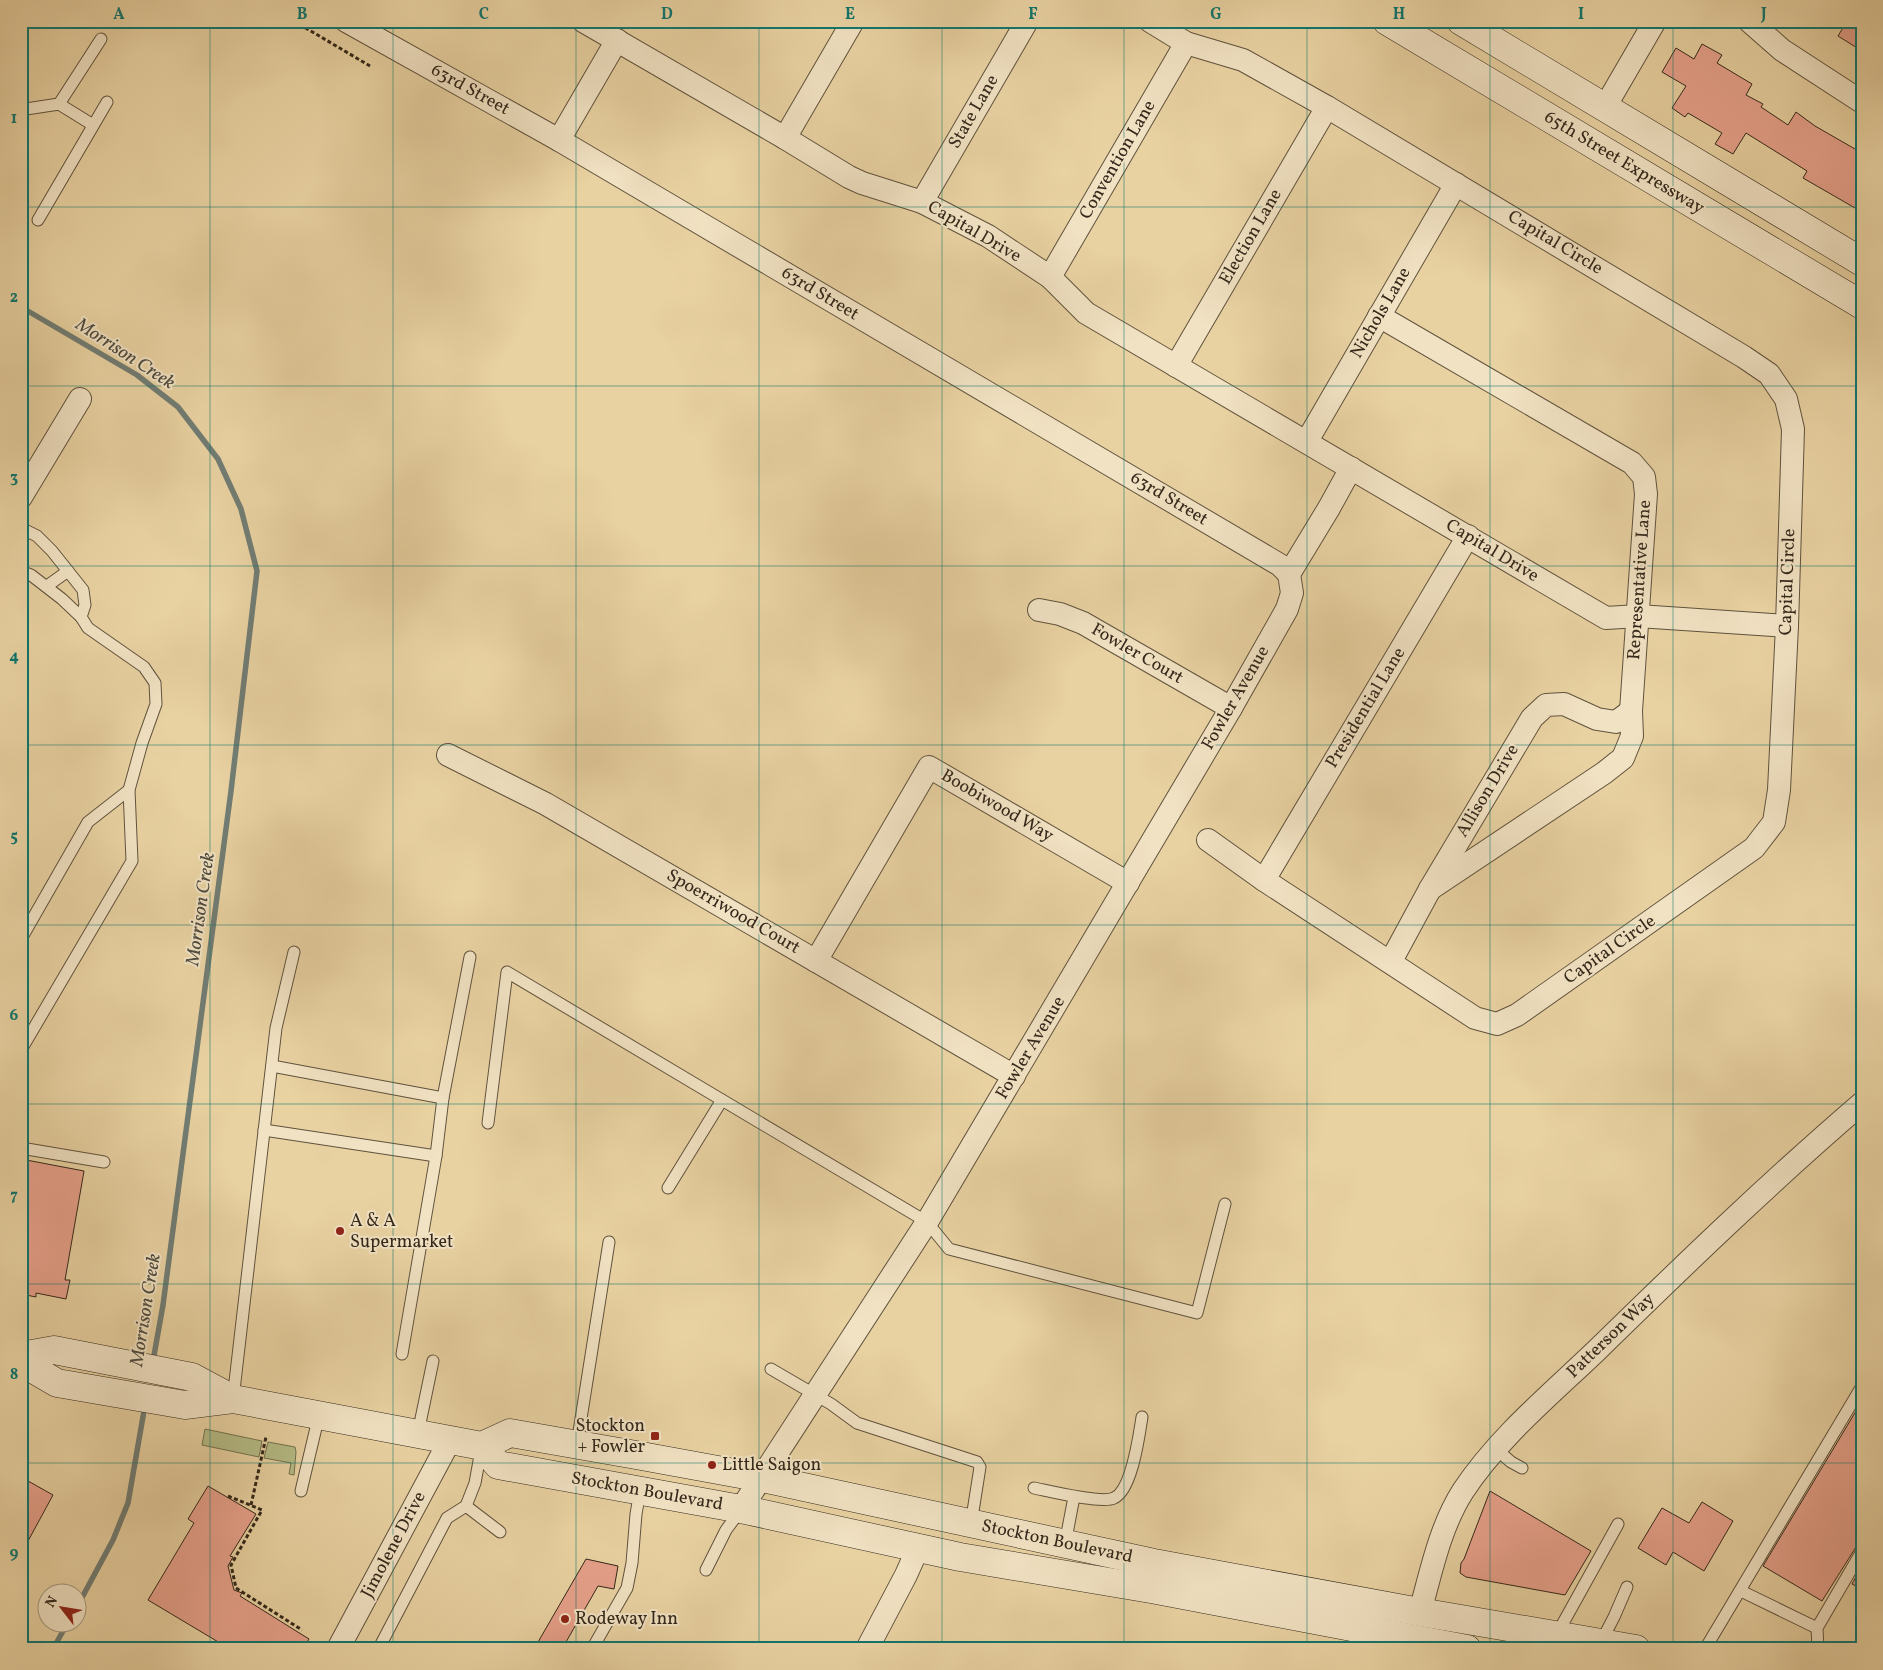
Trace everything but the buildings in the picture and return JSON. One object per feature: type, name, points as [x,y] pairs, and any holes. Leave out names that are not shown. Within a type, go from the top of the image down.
[{"type":"main road","name":"65th Street Expressway","points":[[1387,21],[1862,304]]},
{"type":"main road","points":[[1461,21],[1862,262]]},
{"type":"main road","points":[[21,1356],[54,1350],[192,1378],[233,1399],[482,1446]]},
{"type":"main road","points":[[21,1362],[56,1387],[116,1393],[185,1405],[233,1399]]},
{"type":"main road","name":"Stockton Boulevard","points":[[1467,1649],[918,1548],[741,1509],[498,1465],[482,1446],[510,1433],[576,1444],[762,1478],[1154,1563],[1420,1612],[1558,1634],[1636,1649]]},
{"type":"main road","points":[[918,1548],[922,1513]]},
{"type":"main road","points":[[1250,1608],[1274,1595],[1394,1620],[1420,1612]]},
{"type":"street","name":"63rd Street","points":[[346,21],[559,140],[1280,565],[1289,574]]},
{"type":"street","points":[[785,138],[853,21]]},
{"type":"street","name":"State Lane","points":[[922,202],[1027,21]]},
{"type":"street","name":"Capital Circle","points":[[1150,21],[1186,43],[1243,60],[1327,107],[1735,352],[1769,374],[1786,400],[1793,429],[1787,626],[1779,790],[1774,822],[1754,848],[1517,1015],[1497,1024],[1475,1018],[1391,961],[1264,880],[1208,840]]},
{"type":"street","points":[[1605,107],[1655,21]]},
{"type":"street","points":[[1749,21],[1782,50],[1862,102]]},
{"type":"street","name":"Capital Drive","points":[[589,23],[862,184],[922,202],[988,236],[1050,277],[1086,313],[1606,618],[1638,616],[1787,626]]},
{"type":"street","points":[[559,140],[617,40]]},
{"type":"street","name":"Convention Lane","points":[[1050,277],[1186,43]]},
{"type":"street","name":"Election Lane","points":[[1176,366],[1327,107]]},
{"type":"street","name":"Nichols Lane","points":[[1307,442],[1456,184]]},
{"type":"street","name":"Representative Lane","points":[[1379,316],[1632,463],[1644,476],[1646,494],[1631,711],[1632,736],[1623,758],[1604,773],[1430,889]]},
{"type":"street","points":[[21,497],[80,399]]},
{"type":"street","points":[[1289,574],[1351,468]]},
{"type":"street","name":"Presidential Lane","points":[[1264,880],[1468,536]]},
{"type":"street","name":"Fowler Avenue","points":[[741,1509],[927,1222],[1231,708],[1287,609],[1292,593],[1289,574]]},
{"type":"street","name":"Fowler Court","points":[[1039,610],[1060,614],[1083,623],[1231,708]]},
{"type":"street","name":"Allison Drive","points":[[1391,961],[1430,889],[1532,718],[1546,705],[1564,704],[1597,719],[1616,722],[1631,711]]},
{"type":"street","name":"Spoerriwood Court","points":[[448,755],[546,804],[1014,1076]]},
{"type":"street","name":"Boobiwood Way","points":[[816,961],[929,767],[1128,883]]},
{"type":"street","name":"Patterson Way","points":[[1420,1612],[1447,1522],[1463,1492],[1496,1449],[1658,1290],[1813,1145],[1862,1103]]},
{"type":"street","name":"Jimolene Drive","points":[[338,1649],[450,1440]]},
{"type":"street","points":[[868,1649],[918,1548]]},
{"type":"lane","points":[[59,104],[101,39]]},
{"type":"lane","points":[[38,220],[107,102]]},
{"type":"lane","points":[[23,110],[59,104],[93,125]]},
{"type":"lane","points":[[21,528],[37,536],[82,590],[85,605],[81,617]]},
{"type":"lane","points":[[47,586],[68,571]]},
{"type":"lane","points":[[21,572],[32,575],[47,586],[81,617],[88,628],[144,667],[155,683],[156,704],[142,743],[130,790],[132,861],[21,1050]]},
{"type":"lane","points":[[21,939],[88,822],[130,790]]},
{"type":"lane","points":[[233,1399],[276,1028],[294,952]]},
{"type":"lane","points":[[402,1354],[436,1156],[443,1098],[470,957]]},
{"type":"lane","points":[[488,1123],[507,972],[927,1222],[949,1249],[1198,1313],[1225,1204]]},
{"type":"lane","points":[[272,1066],[443,1098]]},
{"type":"lane","points":[[668,1188],[722,1100]]},
{"type":"lane","points":[[264,1130],[436,1156]]},
{"type":"lane","points":[[21,1148],[104,1162]]},
{"type":"lane","points":[[576,1444],[609,1242]]},
{"type":"lane","points":[[418,1433],[433,1361]]},
{"type":"lane","points":[[771,1369],[815,1394],[856,1423],[977,1462],[980,1467],[971,1524]]},
{"type":"lane","points":[[1706,1649],[1862,1386]]},
{"type":"lane","points":[[301,1490],[319,1415]]},
{"type":"lane","points":[[1034,1488],[1074,1497],[1112,1500],[1122,1493],[1134,1461],[1142,1417]]},
{"type":"lane","points":[[382,1649],[379,1648],[447,1518],[466,1506],[475,1483],[482,1446]]},
{"type":"lane","points":[[1496,1449],[1511,1462],[1522,1468]]},
{"type":"lane","points":[[592,1649],[628,1588],[640,1492]]},
{"type":"lane","points":[[1065,1544],[1074,1497]]},
{"type":"lane","points":[[466,1506],[500,1532]]},
{"type":"lane","points":[[706,1570],[726,1530],[741,1509]]},
{"type":"lane","points":[[1558,1634],[1618,1524]]},
{"type":"lane","points":[[1818,1649],[1816,1628],[1862,1551]]},
{"type":"lane","points":[[1600,1642],[1614,1617],[1627,1587]]},
{"type":"lane","points":[[1741,1591],[1816,1628]]},
{"type":"path","points":[[294,21],[370,66]]},
{"type":"path","points":[[251,1505],[266,1437]]},
{"type":"path","points":[[228,1496],[262,1510],[231,1565],[236,1588],[302,1630]]},
{"type":"green space","points":[[205,1429],[262,1441],[259,1457],[202,1445]]},
{"type":"green space","points":[[268,1442],[295,1447],[294,1475],[289,1474],[291,1463],[264,1458]]},
{"type":"waterway","name":"Morrison Creek","points":[[21,307],[137,375],[178,407],[218,459],[241,509],[257,571],[231,791],[163,1305],[153,1361]]},
{"type":"waterway","name":"Morrison Creek","points":[[88,1586],[113,1540],[128,1503],[145,1405]]},
{"type":"waterway","name":"Morrison Creek","points":[[53,1649],[62,1632]]},
{"type":"place","name":"A & A Supermarket","points":[[340,1231]]},
{"type":"place","name":"Stockton + Fowler","points":[[655,1436]]},
{"type":"place","name":"Little Saigon","points":[[712,1465]]},
{"type":"place","name":"Rodeway Inn","points":[[565,1619]]}]
